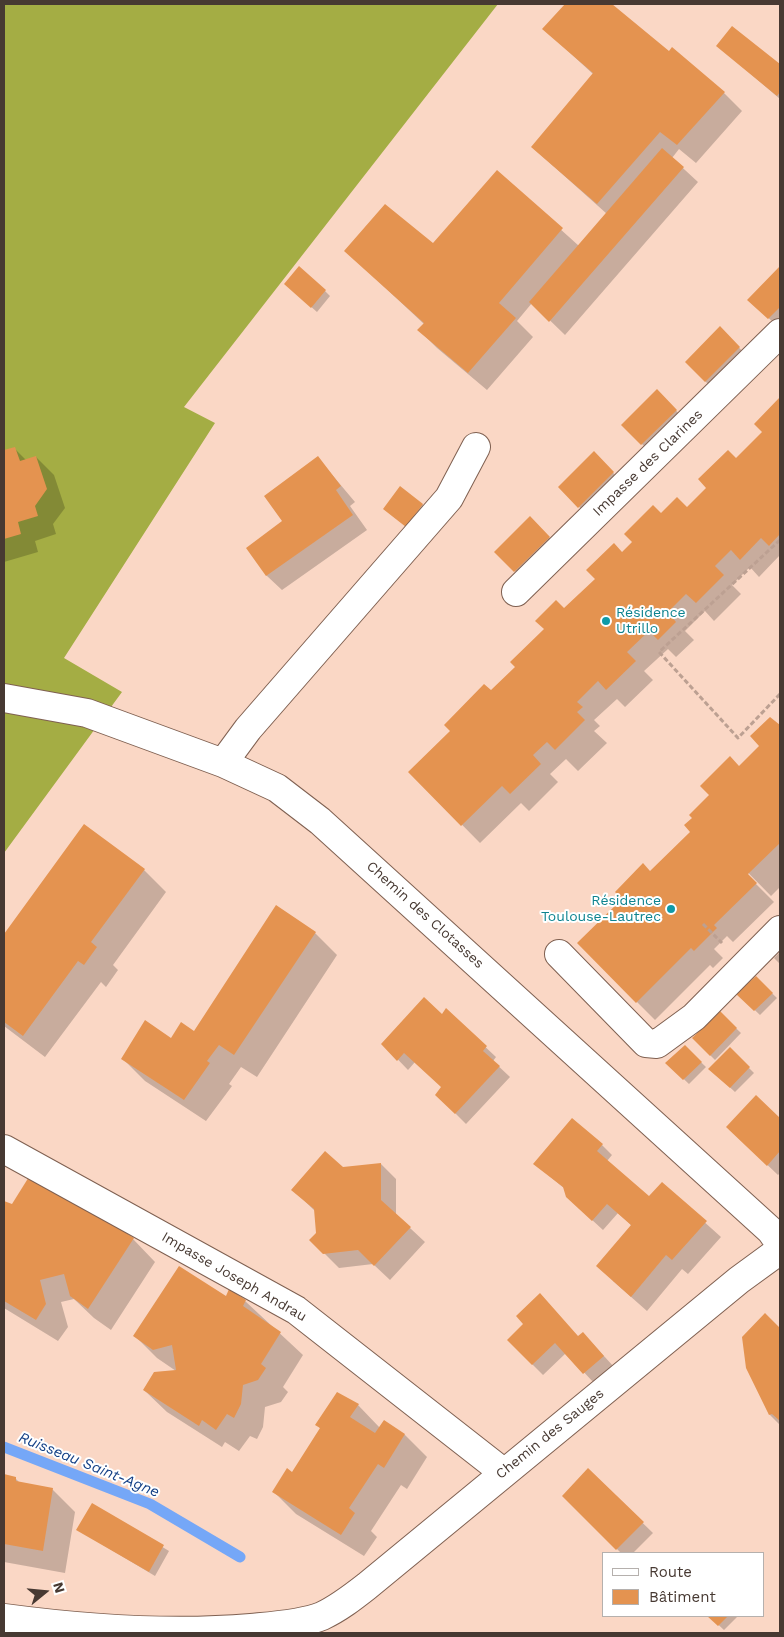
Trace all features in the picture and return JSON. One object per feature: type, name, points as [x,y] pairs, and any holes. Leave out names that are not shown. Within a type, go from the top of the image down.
[{"type":"street","name":"Impasse des Clarines","points":[[516,592],[780,334]]},
{"type":"street","points":[[223,764],[248,729],[449,498],[476,447]]},
{"type":"street","name":"Chemin des Clotasses","points":[[4,698],[87,713],[223,764],[278,788],[320,821],[617,1088],[771,1231],[780,1244]]},
{"type":"street","points":[[559,954],[606,987],[646,1043],[656,1044],[694,1017],[780,930]]},
{"type":"street","name":"Impasse Joseph Andrau","points":[[4,1149],[296,1310],[503,1472]]},
{"type":"street","name":"Chemin des Sauges","points":[[4,1618],[131,1631],[221,1632],[274,1626],[321,1617],[339,1607],[367,1586],[503,1472],[739,1280],[780,1250]]},
{"type":"path","points":[[780,540],[659,652],[738,738],[780,694]]},
{"type":"green space","points":[[4,4],[498,4],[184,407],[215,423],[64,658],[122,692],[4,853]]},
{"type":"building","points":[[565,4],[612,4],[669,51],[672,47],[725,92],[677,145],[660,132],[597,204],[531,147],[593,73],[542,29]]},
{"type":"building","points":[[732,26],[780,64],[780,92],[777,96],[716,46]]},
{"type":"building","points":[[662,148],[684,167],[549,322],[529,302]]},
{"type":"building","points":[[497,170],[563,228],[499,303],[516,318],[468,373],[417,330],[424,323],[344,251],[385,204],[433,243]]},
{"type":"building","points":[[299,266],[326,290],[311,308],[284,284]]},
{"type":"building","points":[[780,266],[780,307],[768,319],[747,300]]},
{"type":"building","points":[[720,326],[740,347],[705,382],[685,362]]},
{"type":"building","points":[[657,389],[677,410],[641,445],[621,425]]},
{"type":"building","name":"Résidence Utrillo","points":[[780,397],[780,534],[769,546],[761,538],[740,560],[731,550],[715,566],[724,575],[696,603],[686,594],[668,612],[676,622],[658,640],[649,631],[627,652],[636,661],[606,690],[598,681],[577,702],[583,707],[577,712],[585,720],[555,750],[547,742],[533,755],[541,764],[510,794],[502,786],[461,826],[408,772],[450,731],[444,725],[484,684],[491,690],[515,667],[510,662],[544,629],[535,621],[556,600],[564,608],[595,579],[586,570],[614,543],[622,552],[632,542],[624,534],[653,505],[661,513],[677,497],[687,507],[706,488],[698,479],[728,450],[736,458],[762,432],[754,424]]},
{"type":"building","points":[[15,447],[20,461],[36,456],[47,489],[35,506],[38,516],[18,522],[21,534],[4,539],[4,450]]},
{"type":"building","points":[[594,451],[614,472],[578,508],[558,487]]},
{"type":"building","points":[[318,456],[341,486],[336,490],[353,515],[266,576],[246,548],[282,521],[264,496]]},
{"type":"building","points":[[400,486],[423,504],[406,527],[383,509]]},
{"type":"building","points":[[530,516],[550,537],[514,572],[494,552]]},
{"type":"building","points":[[770,717],[780,725],[780,843],[748,874],[757,883],[714,925],[717,928],[694,951],[691,948],[636,1003],[577,943],[622,899],[615,892],[643,863],[650,871],[690,832],[684,825],[692,818],[689,815],[709,795],[700,786],[730,756],[739,766],[759,746],[750,736]]},
{"type":"building","points":[[84,824],[145,869],[91,942],[97,947],[84,965],[78,961],[23,1036],[4,1022],[4,934]]},
{"type":"building","points":[[276,905],[316,932],[234,1055],[219,1045],[207,1061],[210,1063],[184,1100],[121,1059],[145,1020],[171,1038],[181,1022],[194,1031]]},
{"type":"building","points":[[756,976],[773,993],[754,1011],[736,994]]},
{"type":"building","points":[[424,997],[442,1014],[446,1008],[487,1046],[483,1051],[500,1066],[455,1114],[435,1095],[441,1087],[404,1053],[397,1061],[381,1044]]},
{"type":"building","points":[[720,1011],[737,1028],[710,1056],[692,1038]]},
{"type":"building","points":[[685,1045],[702,1062],[683,1080],[665,1063]]},
{"type":"building","points":[[730,1047],[750,1067],[730,1088],[708,1069]]},
{"type":"building","points":[[756,1095],[780,1118],[780,1151],[767,1166],[726,1127]]},
{"type":"building","points":[[572,1118],[603,1144],[597,1151],[649,1196],[662,1182],[707,1221],[672,1260],[666,1255],[631,1297],[596,1266],[631,1225],[607,1204],[592,1221],[566,1197],[563,1187],[533,1164]]},
{"type":"building","points":[[325,1151],[343,1167],[381,1163],[381,1200],[411,1227],[374,1266],[358,1250],[323,1254],[309,1240],[316,1233],[314,1209],[291,1190]]},
{"type":"building","points":[[32,1172],[134,1238],[88,1309],[70,1296],[64,1274],[40,1280],[46,1304],[36,1320],[4,1301],[4,1201],[12,1204]]},
{"type":"building","points":[[179,1266],[226,1296],[229,1289],[246,1300],[243,1306],[281,1332],[261,1364],[266,1368],[258,1380],[243,1385],[241,1404],[234,1418],[227,1414],[216,1430],[202,1420],[199,1426],[143,1390],[154,1372],[176,1370],[172,1345],[153,1350],[133,1336]]},
{"type":"building","points":[[540,1293],[578,1336],[583,1332],[604,1356],[583,1374],[555,1343],[532,1365],[507,1340],[523,1324],[516,1316]]},
{"type":"building","points":[[765,1313],[780,1328],[780,1421],[772,1414],[769,1415],[746,1368],[742,1337]]},
{"type":"building","points":[[337,1392],[359,1404],[350,1417],[375,1433],[384,1420],[405,1434],[384,1468],[378,1464],[349,1508],[355,1513],[341,1535],[272,1492],[287,1468],[292,1472],[320,1428],[315,1425]]},
{"type":"building","points":[[588,1468],[644,1522],[616,1550],[562,1496]]},
{"type":"building","points":[[4,1474],[16,1477],[16,1481],[53,1488],[43,1551],[4,1544]]},
{"type":"building","points":[[92,1503],[164,1545],[149,1572],[76,1530]]},
{"type":"building","points":[[708,1617],[727,1617],[718,1626]]},
{"type":"waterway","name":"Ruisseau Saint-Agne","points":[[4,1447],[150,1504],[240,1557]]},
{"type":"place","name":"Résidence Utrillo","points":[[606,621]]},
{"type":"place","name":"Résidence Toulouse-Lautrec","points":[[671,909]]}]
